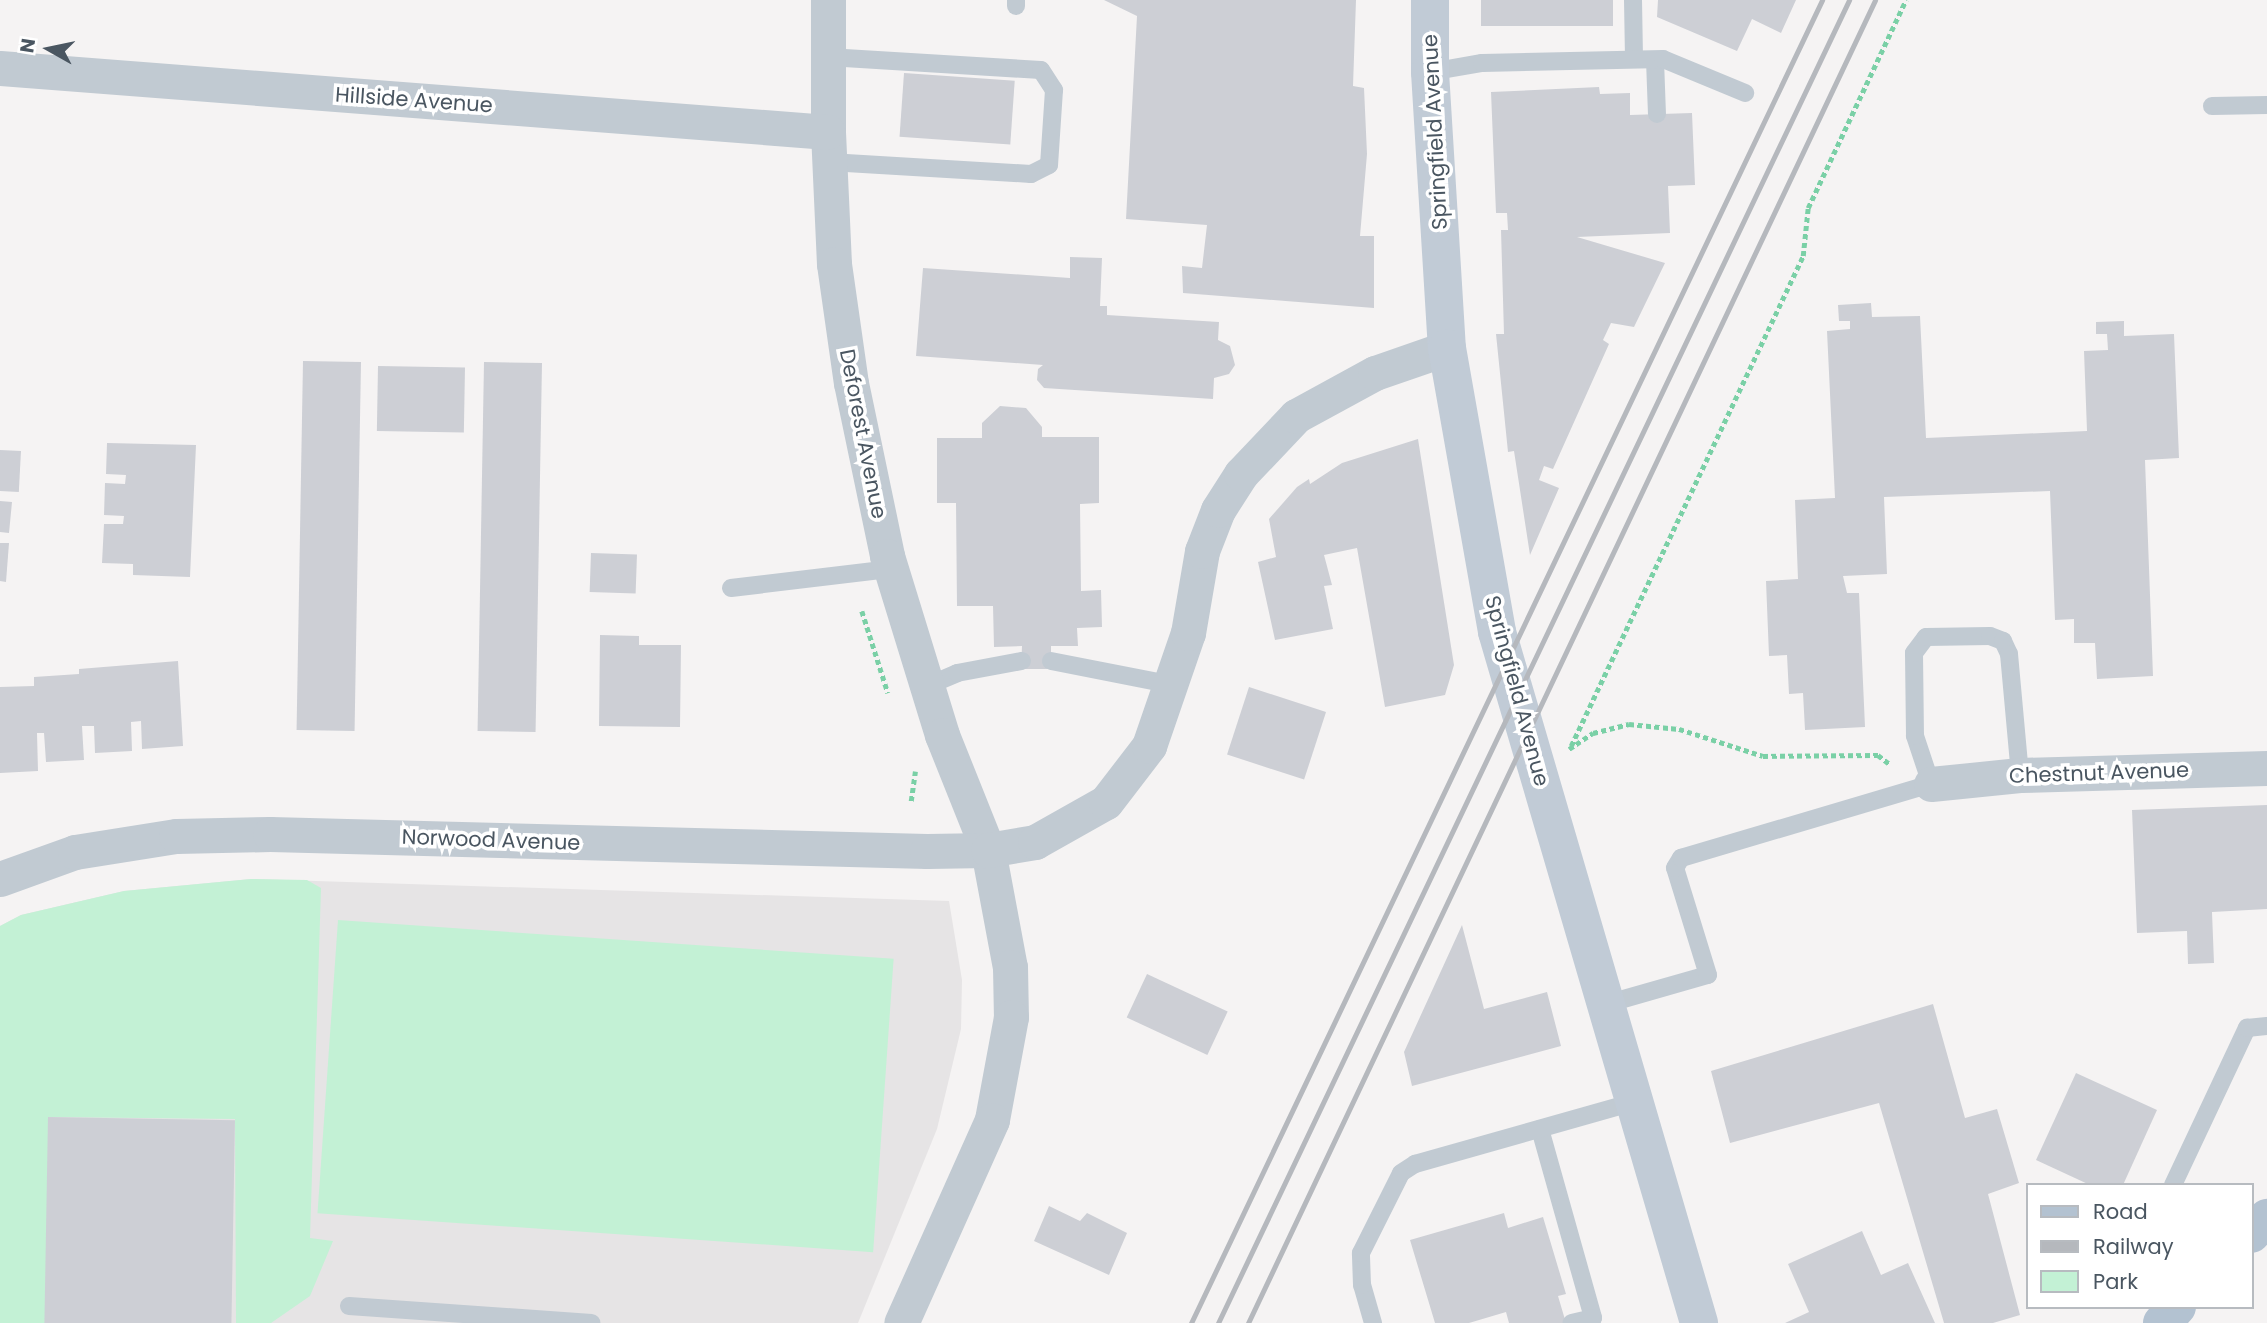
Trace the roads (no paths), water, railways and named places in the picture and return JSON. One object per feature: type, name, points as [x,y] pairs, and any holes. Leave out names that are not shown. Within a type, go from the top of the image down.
[{"type":"main road","name":"Springfield Avenue","points":[[1430,0],[1430,72],[1447,348],[1497,632],[1699,1323]]},
{"type":"main road","points":[[2253,1232],[2267,1218]]},
{"type":"main road","points":[[2161,1323],[2175,1309]]},
{"type":"street","name":"Deforest Avenue","points":[[828,0],[828,147],[834,264],[851,383],[891,569],[927,686],[988,850],[1010,967],[1011,1017],[1004,1068],[992,1120],[901,1323]]},
{"type":"street","name":"Hillside Avenue","points":[[0,68],[828,147]]},
{"type":"street","name":"Norwood Avenue","points":[[0,879],[75,852],[211,835],[988,850],[1035,842],[1106,802],[1149,746],[1173,685],[1202,551],[1218,510],[1241,474],[1307,409],[1375,373],[1447,348]]},
{"type":"street","name":"Chestnut Avenue","points":[[1931,784],[2020,775],[2267,768]]},
{"type":"lane","points":[[1633,0],[1634,59]]},
{"type":"lane","points":[[828,57],[1041,70],[1054,90],[1049,165],[1031,174],[828,147]]},
{"type":"lane","points":[[1430,72],[1482,63],[1663,59],[1745,93]]},
{"type":"lane","points":[[1655,60],[1657,114]]},
{"type":"lane","points":[[2213,106],[2267,105]]},
{"type":"lane","points":[[731,588],[891,569]]},
{"type":"lane","points":[[1606,1004],[1708,975],[1675,868],[1681,858],[1931,784],[1916,736],[1914,653],[1919,641],[1934,635],[1990,636],[2003,641],[2008,654],[2020,775]]},
{"type":"lane","points":[[1051,660],[1173,685]]},
{"type":"lane","points":[[927,686],[957,673],[1022,661]]},
{"type":"lane","points":[[2174,1183],[2247,1028],[2267,1026]]},
{"type":"lane","points":[[1373,1323],[1363,1284],[1361,1253],[1393,1185],[1415,1164],[1634,1102]]},
{"type":"lane","points":[[1539,1129],[1593,1318],[1573,1323]]},
{"type":"lane","points":[[349,1306],[591,1323]]},
{"type":"railway","points":[[1191,1323],[1822,0]]},
{"type":"railway","points":[[1218,1323],[1849,0]]},
{"type":"railway","points":[[1248,1323],[1875,0]]}]
